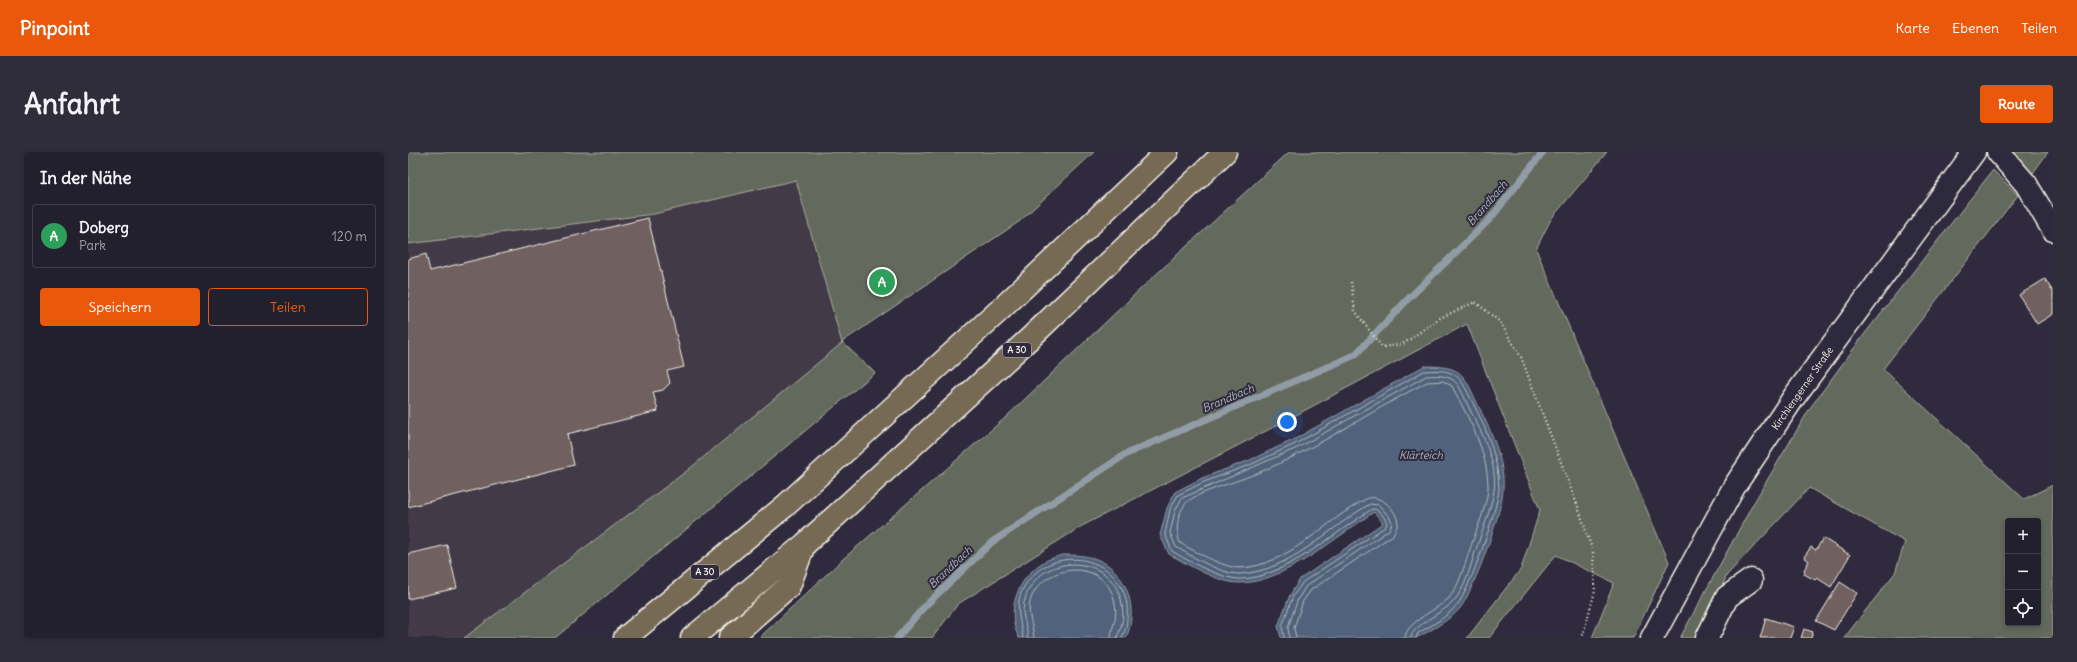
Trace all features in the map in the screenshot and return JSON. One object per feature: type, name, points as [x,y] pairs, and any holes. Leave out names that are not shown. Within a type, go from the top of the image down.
[{"type":"highway","name":"A 30","points":[[625,638],[785,506],[996,313],[1167,152]]},
{"type":"highway","name":"A 30","points":[[692,638],[805,544],[1029,339],[1225,152]]},
{"type":"highway","points":[[730,638],[789,586],[805,544]]},
{"type":"street","name":"Kirchlengerner Straße","points":[[1652,638],[1734,488],[1794,397],[1974,152]]},
{"type":"street","points":[[1998,152],[2026,184],[2053,230]]},
{"type":"street","points":[[1707,638],[1727,596],[1751,580]]},
{"type":"path","points":[[1352,282],[1355,311],[1382,347],[1403,344],[1440,318],[1475,302],[1500,322],[1520,357],[1578,507],[1593,552],[1595,592],[1582,638]]},
{"type":"shaded area","points":[[796,180],[842,343],[688,470],[464,638],[408,638],[408,244],[654,214]]},
{"type":"green space","points":[[408,152],[1094,152],[1020,221],[842,342],[875,373],[555,638],[464,638],[688,470],[842,343],[796,180],[654,214],[408,244]]},
{"type":"green space","points":[[1289,152],[1607,152],[1551,219],[1536,249],[1669,562],[1633,638],[1592,638],[1614,583],[1556,555],[1489,638],[1467,638],[1521,569],[1540,510],[1467,324],[1266,431],[1082,526],[958,604],[932,638],[759,638],[843,559],[1005,418],[1149,281]]},
{"type":"green space","points":[[2011,152],[2048,152],[2031,176]]},
{"type":"green space","points":[[1993,170],[2018,195],[1883,369],[2024,499],[2053,485],[2053,638],[1844,638],[1895,573],[1905,542],[1809,488],[1727,575],[1698,638],[1680,638],[1753,504],[1810,408],[1863,336]]},
{"type":"water","name":"Klärteich","points":[[1424,366],[1437,366],[1455,370],[1466,380],[1497,448],[1503,479],[1503,490],[1498,515],[1480,568],[1461,607],[1446,620],[1416,638],[1281,638],[1278,626],[1290,595],[1300,579],[1383,523],[1374,512],[1327,545],[1292,567],[1256,581],[1239,583],[1222,580],[1194,568],[1169,554],[1160,535],[1167,508],[1175,492],[1202,478],[1250,460],[1293,440]]},
{"type":"water","points":[[1062,555],[1082,556],[1096,559],[1111,567],[1118,575],[1124,585],[1131,606],[1130,628],[1126,638],[1019,638],[1013,617],[1016,596],[1020,586],[1026,577],[1042,563]]},
{"type":"building","points":[[648,218],[684,367],[667,371],[670,383],[663,390],[653,392],[658,411],[567,434],[574,465],[408,507],[408,259],[426,254],[430,271]]},
{"type":"building","points":[[2045,279],[2053,292],[2053,314],[2037,324],[2019,295]]},
{"type":"building","points":[[1823,538],[1850,555],[1831,587],[1817,578],[1815,580],[1804,574],[1804,570],[1809,561],[1804,557],[1811,547],[1816,550]]},
{"type":"building","points":[[447,545],[457,588],[408,599],[408,554]]},
{"type":"building","points":[[1840,582],[1857,593],[1834,630],[1816,621]]},
{"type":"building","points":[[1766,618],[1794,627],[1790,638],[1760,638]]},
{"type":"building","points":[[1804,629],[1813,632],[1811,638],[1801,638]]},
{"type":"waterway","name":"Brandbach","points":[[897,638],[924,607],[992,542],[1126,454],[1355,355],[1408,299],[1490,219],[1543,152]]},
{"type":"place","name":"Doberg","points":[[882,282]]}]
